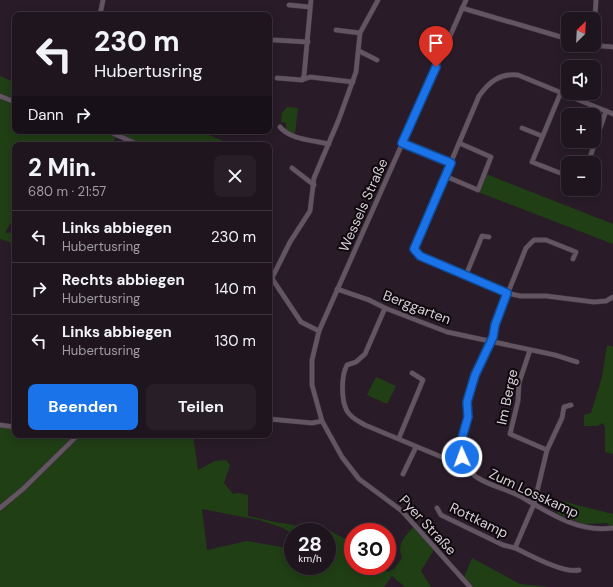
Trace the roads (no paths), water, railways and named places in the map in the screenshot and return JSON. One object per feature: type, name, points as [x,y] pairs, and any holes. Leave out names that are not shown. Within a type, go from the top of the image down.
[{"type":"street","points":[[101,12],[103,0]]},
{"type":"street","points":[[302,80],[304,76],[308,42],[311,0]]},
{"type":"street","points":[[272,273],[310,211],[314,178],[329,144],[356,72],[360,33],[378,0]]},
{"type":"street","name":"Wessels Straße","points":[[319,331],[466,0]]},
{"type":"street","points":[[595,12],[596,0]]},
{"type":"street","points":[[289,5],[310,7]]},
{"type":"street","points":[[462,8],[561,37]]},
{"type":"street","points":[[336,30],[360,33]]},
{"type":"street","points":[[274,40],[308,42]]},
{"type":"street","points":[[601,46],[613,47]]},
{"type":"street","points":[[359,51],[377,60]]},
{"type":"street","points":[[561,173],[532,162],[561,92],[524,77],[510,74],[490,82],[479,96],[414,249],[420,256],[507,293],[520,296],[546,296],[594,302],[606,301],[613,297]]},
{"type":"street","points":[[277,78],[302,80],[310,77],[353,82]]},
{"type":"street","points":[[0,96],[12,101]]},
{"type":"street","points":[[580,100],[613,114]]},
{"type":"street","points":[[590,156],[606,111]]},
{"type":"street","points":[[280,126],[285,132],[294,136],[329,144]]},
{"type":"street","points":[[522,128],[542,136]]},
{"type":"street","points":[[115,134],[132,142]]},
{"type":"street","points":[[402,143],[451,163]]},
{"type":"street","points":[[445,176],[478,190],[491,157],[459,143]]},
{"type":"street","points":[[292,168],[314,185]]},
{"type":"street","points":[[466,275],[482,236],[490,237]]},
{"type":"street","points":[[385,308],[365,354],[356,362],[347,365],[343,371],[344,398],[347,411],[353,418],[365,425],[399,438],[416,447],[444,458],[456,455],[462,457],[462,438],[468,417],[467,402],[475,375],[526,248],[534,240],[546,240],[576,252],[573,259]]},
{"type":"street","points":[[272,279],[301,322],[319,331]]},
{"type":"street","name":"Berggarten","points":[[337,289],[369,300],[385,308],[447,332],[490,340],[577,362]]},
{"type":"street","name":"Pyer Straße","points":[[319,331],[312,360],[312,385],[322,421],[351,470],[359,479],[402,512],[470,587]]},
{"type":"street","name":"Im Berge","points":[[530,350],[519,383],[518,401],[510,434],[547,450]]},
{"type":"street","points":[[399,438],[423,380],[412,373]]},
{"type":"street","name":"Rottkamp","points":[[515,548],[534,504],[547,450],[562,418],[564,407],[571,404]]},
{"type":"street","points":[[272,419],[312,424],[322,421]]},
{"type":"street","points":[[0,425],[12,427]]},
{"type":"street","points":[[0,508],[23,489],[75,438]]},
{"type":"street","points":[[403,474],[416,447]]},
{"type":"street","name":"Zum Losskamp","points":[[462,457],[478,479],[523,497],[534,504],[584,528],[613,528]]},
{"type":"street","name":"Rottkamp","points":[[437,508],[441,515],[503,545],[515,548],[561,568],[574,571],[579,570]]}]
